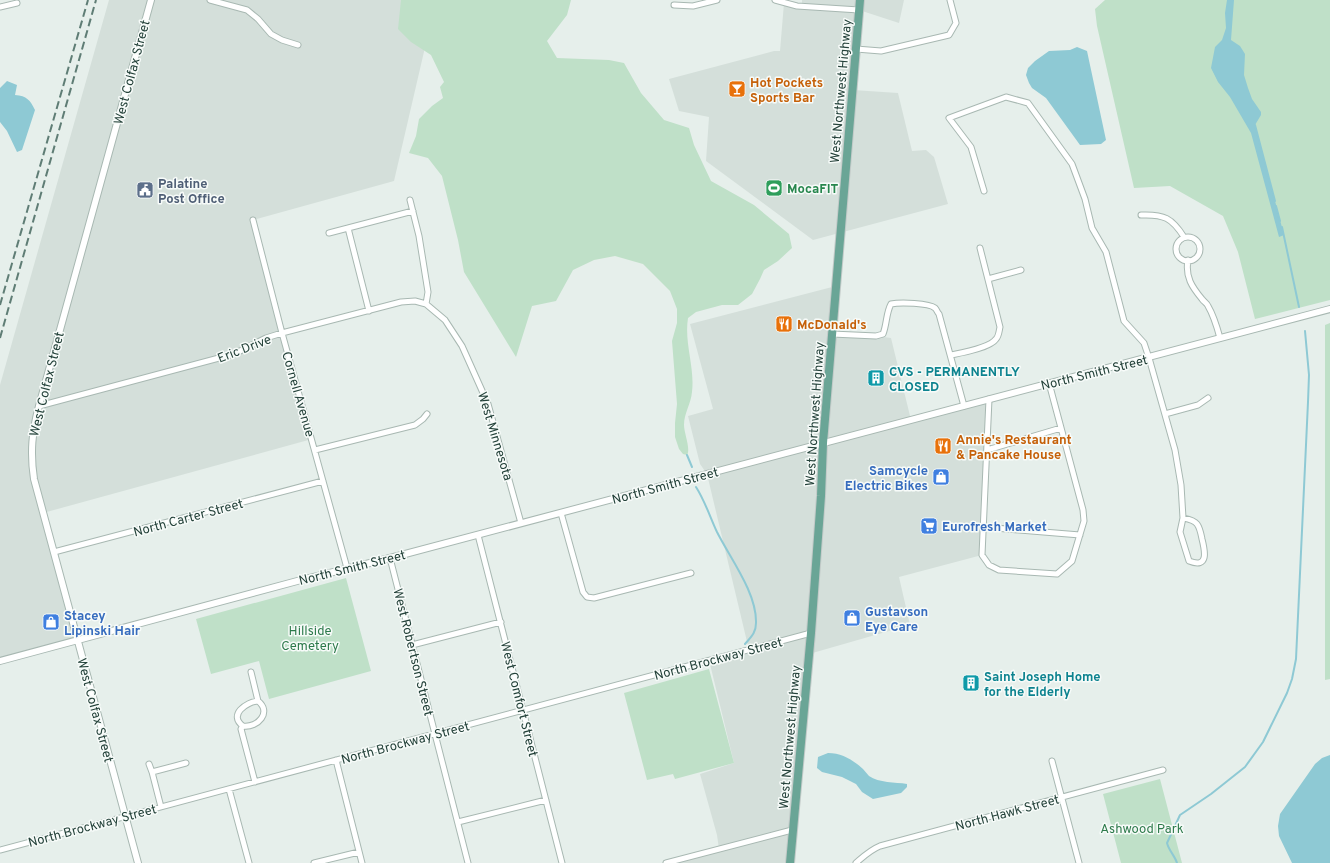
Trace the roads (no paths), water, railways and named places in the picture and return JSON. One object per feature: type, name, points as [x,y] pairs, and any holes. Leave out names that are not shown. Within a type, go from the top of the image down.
[{"type":"main road","name":"West Northwest Highway","points":[[790,863],[811,633],[823,444],[860,0]]},
{"type":"street","name":"West Colfax Street","points":[[138,863],[77,641],[34,479],[32,464],[33,428],[151,0]]},
{"type":"street","points":[[210,0],[247,10],[258,19],[271,34],[282,40],[298,45]]},
{"type":"street","points":[[674,5],[693,6],[717,0]]},
{"type":"street","points":[[775,0],[797,6],[859,10]]},
{"type":"street","points":[[856,49],[881,51],[949,35],[956,23],[950,0]]},
{"type":"street","points":[[0,7],[17,2]]},
{"type":"street","points":[[984,191],[971,147],[949,118],[1006,97],[1028,103],[1072,164],[1086,199],[1092,228],[1106,252],[1124,321],[1144,343],[1175,450],[1181,485],[1183,518],[1180,532],[1189,561],[1194,563],[1199,562],[1203,560],[1206,551],[1198,525],[1195,522],[1183,518]]},
{"type":"street","points":[[410,200],[419,236],[428,292],[426,304]]},
{"type":"street","points":[[329,233],[413,211]]},
{"type":"street","points":[[1141,215],[1156,214],[1168,219],[1178,227],[1184,237]]},
{"type":"street","name":"Cornell Avenue","points":[[253,220],[282,333],[347,568]]},
{"type":"street","points":[[348,228],[369,311]]},
{"type":"street","points":[[1184,237],[1192,237],[1199,245],[1199,253],[1196,257],[1188,260],[1182,259],[1176,250],[1178,242],[1184,237]]},
{"type":"street","points":[[950,355],[987,346],[996,340],[1000,327],[980,248]]},
{"type":"street","points":[[1188,260],[1188,280],[1193,289],[1207,304],[1213,314],[1220,338]]},
{"type":"street","points":[[988,279],[1021,270]]},
{"type":"street","name":"Eric Drive","points":[[39,406],[234,354],[266,338],[282,333],[401,302],[426,304]]},
{"type":"street","points":[[832,334],[876,336],[883,334],[886,327],[888,309],[891,304],[897,303],[930,306],[935,308],[939,314],[964,406]]},
{"type":"street","name":"West Minnesota","points":[[426,304],[445,320],[462,346],[488,404],[521,523]]},
{"type":"street","name":"North Smith Street","points":[[0,661],[1330,309]]},
{"type":"street","points":[[989,399],[982,555],[989,565],[999,570],[1056,574],[1072,561],[1084,521],[1083,510],[1049,383]]},
{"type":"street","points":[[1165,414],[1198,405],[1208,398]]},
{"type":"street","points":[[315,450],[415,424],[423,419],[427,414]]},
{"type":"street","points":[[987,450],[1061,428]]},
{"type":"street","name":"North Carter Street","points":[[54,552],[323,481]]},
{"type":"street","points":[[561,513],[583,592],[587,597],[594,598],[691,573]]},
{"type":"street","points":[[983,527],[1080,535]]},
{"type":"street","name":"West Comfort Street","points":[[478,535],[562,863]]},
{"type":"street","name":"West Robertson Street","points":[[390,558],[468,863]]},
{"type":"street","points":[[412,645],[501,622]]},
{"type":"street","name":"North Brockway Street","points":[[0,850],[811,633]]},
{"type":"street","points":[[243,726],[248,726],[262,720],[262,704],[258,701],[251,672]]},
{"type":"street","points":[[243,726],[240,724],[238,716],[239,710],[244,705],[258,701]]},
{"type":"street","points":[[243,726],[241,729],[255,782]]},
{"type":"street","points":[[336,760],[362,863]]},
{"type":"street","points":[[1052,761],[1079,863]]},
{"type":"street","points":[[152,772],[186,763]]},
{"type":"street","points":[[149,764],[162,807]]},
{"type":"street","name":"North Hawk Street","points":[[856,863],[864,855],[880,846],[1163,770]]},
{"type":"street","points":[[229,789],[248,863]]},
{"type":"street","points":[[458,822],[546,800]]},
{"type":"street","points":[[666,863],[792,830]]},
{"type":"street","points":[[314,863],[359,852]]},
{"type":"water","points":[[1227,0],[1234,0],[1231,40],[1240,46],[1245,54],[1244,75],[1252,99],[1261,112],[1261,115],[1255,125],[1284,235],[1279,237],[1251,133],[1230,97],[1218,82],[1211,68],[1215,47],[1222,40],[1226,28],[1225,13]]},
{"type":"water","points":[[1077,47],[1087,51],[1106,140],[1101,144],[1080,145],[1046,98],[1032,88],[1026,75],[1028,68],[1049,51],[1070,50]]},
{"type":"water","points":[[7,81],[17,85],[15,95],[28,99],[35,110],[22,150],[17,152],[7,131],[0,122],[0,88]]},
{"type":"water","points":[[828,753],[838,754],[851,760],[873,778],[882,781],[907,784],[907,787],[901,793],[873,799],[862,792],[856,784],[842,777],[822,772],[817,768],[818,757]]},
{"type":"water","points":[[1330,755],[1330,863],[1292,863],[1279,836],[1278,826],[1280,814],[1315,764],[1322,758]]},
{"type":"waterway","points":[[1255,125],[1275,201]]},
{"type":"waterway","points":[[1276,206],[1280,221]]},
{"type":"waterway","points":[[1282,227],[1299,307]]},
{"type":"waterway","points":[[1177,863],[1167,843],[1180,815],[1211,794],[1245,767],[1263,742],[1287,693],[1292,679],[1296,659],[1308,402],[1309,375],[1305,331]]},
{"type":"waterway","points":[[687,455],[692,467]]},
{"type":"waterway","points":[[696,487],[705,503],[717,532],[748,588],[752,600],[756,626],[753,635],[745,644]]},
{"type":"railway","points":[[0,305],[88,0]]},
{"type":"railway","points":[[0,338],[96,0]]},
{"type":"place","name":"Hot Pockets Sports Bar","points":[[737,89]]},
{"type":"place","name":"MocaFIT","points":[[774,188]]},
{"type":"place","name":"Palatine Post Office","points":[[145,190]]},
{"type":"place","name":"McDonald's","points":[[784,324]]},
{"type":"place","name":"CVS - PERMANENTLY CLOSED","points":[[876,378]]},
{"type":"place","name":"Annie's Restaurant & Pancake House","points":[[943,446]]},
{"type":"place","name":"Samcycle Electric Bikes","points":[[941,477]]},
{"type":"place","name":"Eurofresh Market","points":[[929,526]]},
{"type":"place","name":"Gustavson Eye Care","points":[[852,618]]},
{"type":"place","name":"Stacey Lipinski Hair","points":[[51,622]]},
{"type":"place","name":"Saint Joseph Home for the Elderly","points":[[971,683]]},
{"type":"park label","name":"Hillside Cemetery","points":[[310,638]]},
{"type":"park label","name":"Ashwood Park","points":[[1142,828]]}]
